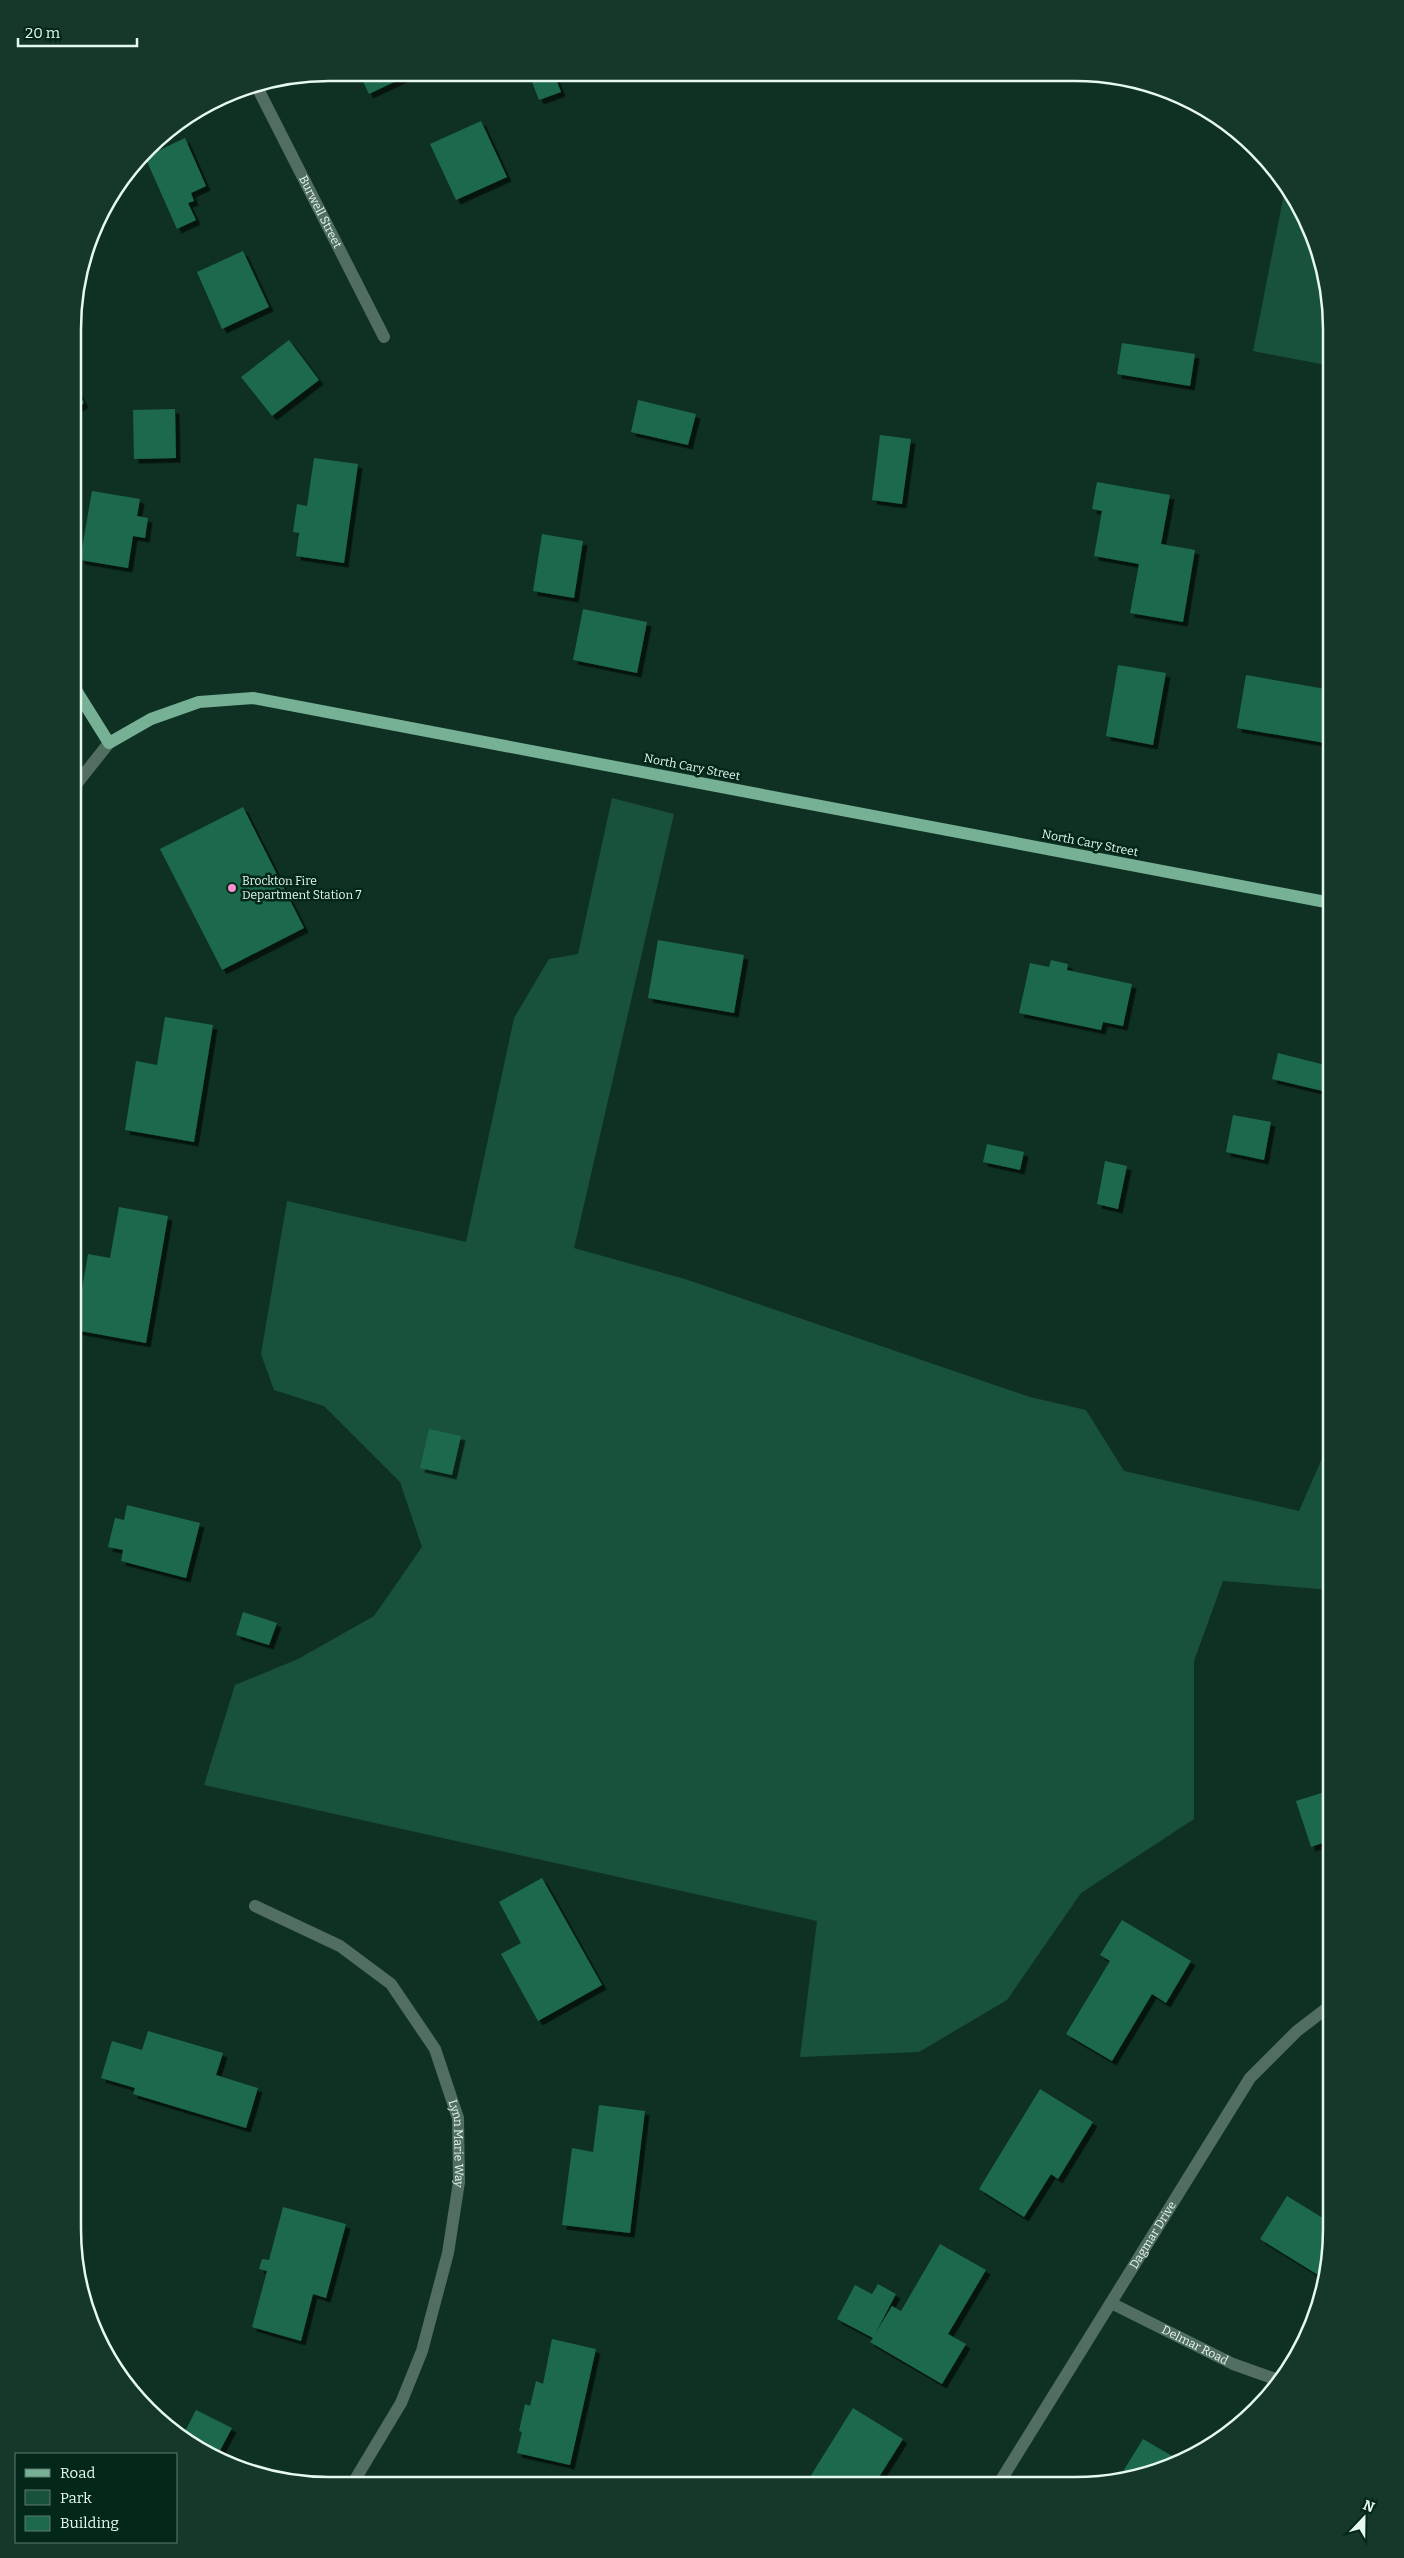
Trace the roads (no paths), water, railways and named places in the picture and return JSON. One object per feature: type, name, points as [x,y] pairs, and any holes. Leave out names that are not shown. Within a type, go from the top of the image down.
[{"type":"main road","points":[[81,698],[109,743]]},
{"type":"main road","name":"North Cary Street","points":[[109,743],[151,718],[199,702],[253,698],[1323,901]]},
{"type":"street","name":"Burwell Street","points":[[259,92],[384,337]]},
{"type":"street","name":"North Cary Street","points":[[81,778],[109,743]]},
{"type":"street","name":"Lynn Marie Way","points":[[255,1906],[340,1946],[391,1984],[436,2049],[458,2118],[459,2182],[448,2253],[422,2351],[401,2403],[356,2477]]},
{"type":"street","name":"Dagmar Drive","points":[[1003,2477],[1250,2078],[1297,2031],[1323,2010]]},
{"type":"street","name":"Delmar Road","points":[[1110,2303],[1233,2364],[1273,2377]]},
{"type":"place","name":"Brockton Fire Department Station 7","points":[[232,888]]}]
